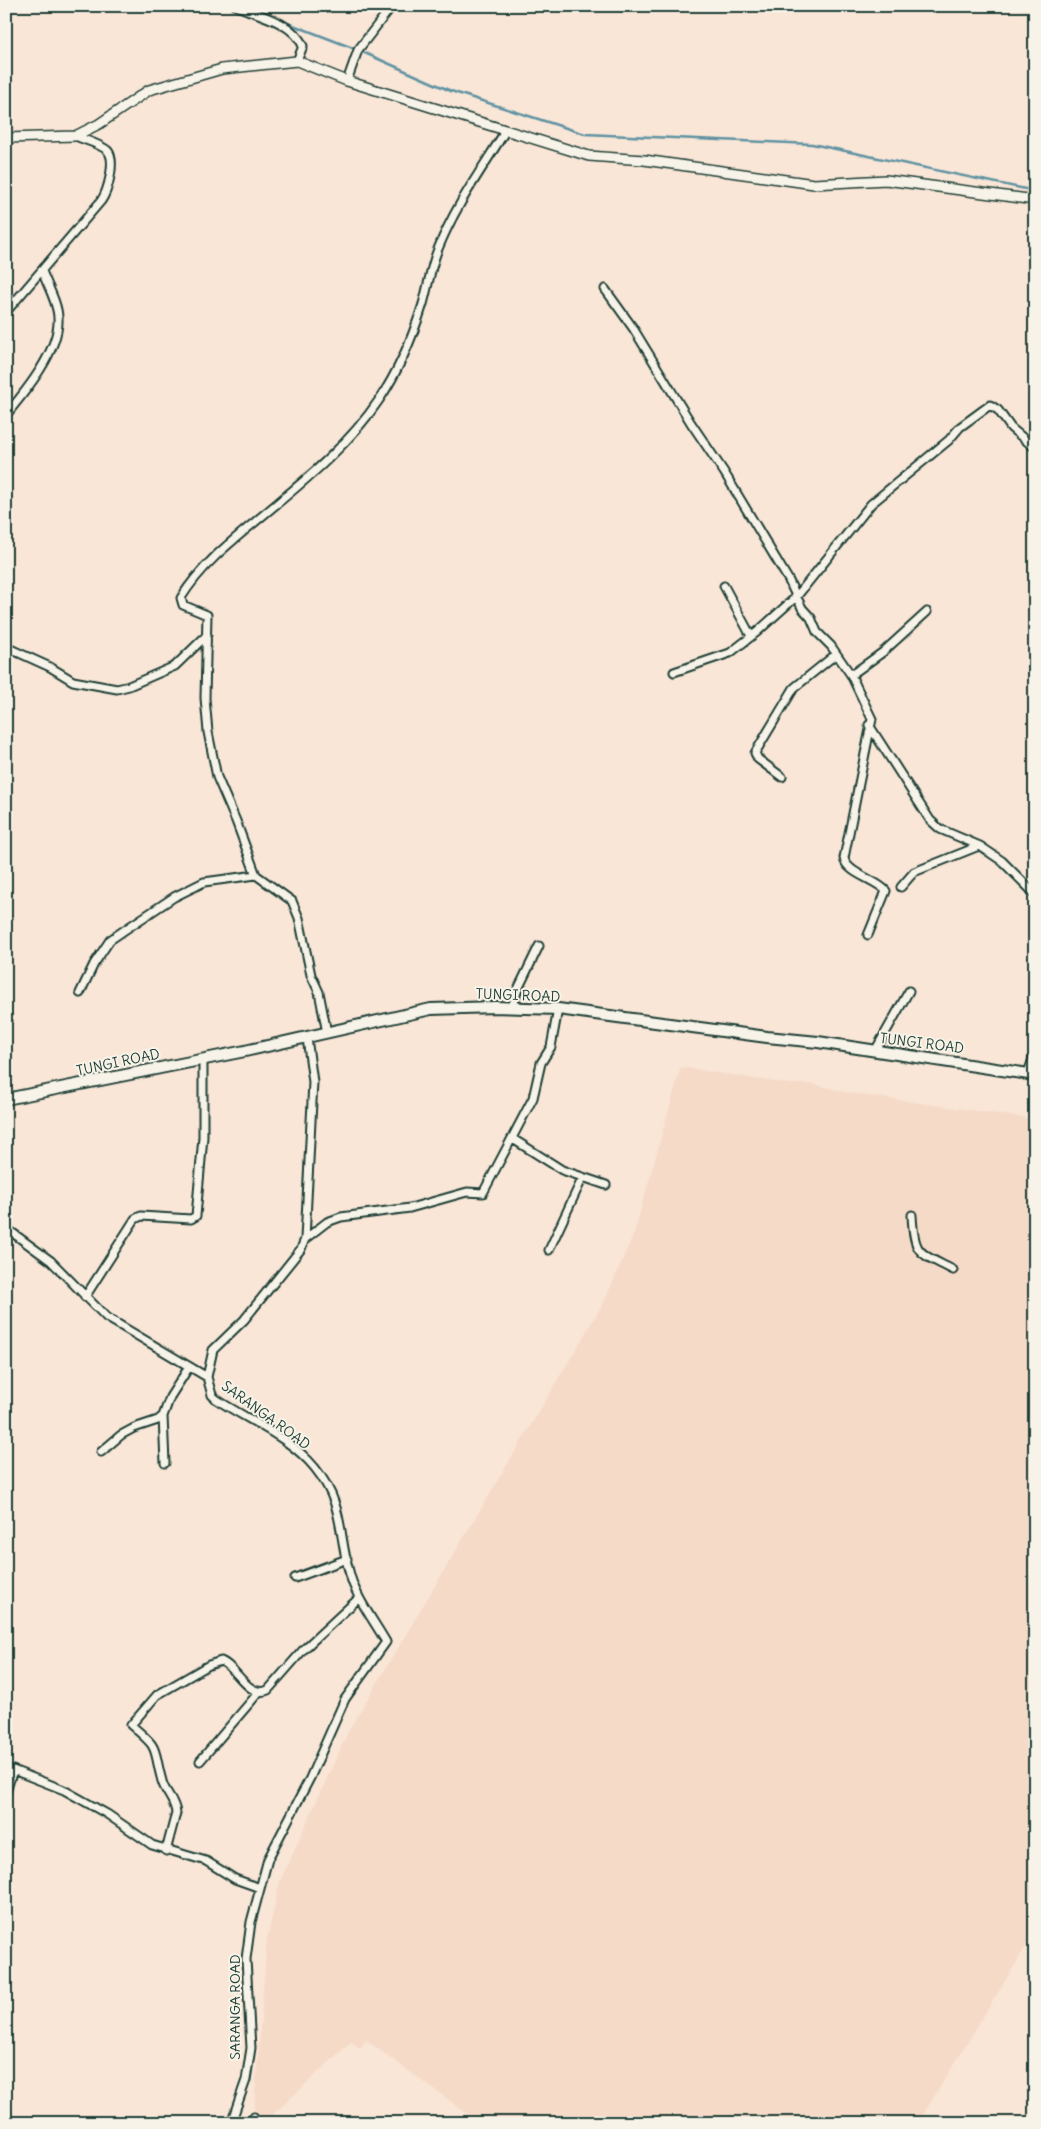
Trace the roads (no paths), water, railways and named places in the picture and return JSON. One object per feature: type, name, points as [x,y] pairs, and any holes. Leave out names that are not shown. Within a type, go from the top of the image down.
[{"type":"main road","name":"TUNGI ROAD","points":[[6,1098],[307,1038],[431,1009],[512,1007],[558,1009],[818,1042],[1031,1074]]},
{"type":"street","points":[[236,6],[246,8],[282,25],[298,35],[303,46],[298,61]]},
{"type":"street","points":[[348,81],[358,50],[392,6]]},
{"type":"street","points":[[75,136],[98,124],[150,90],[222,69],[298,61],[348,81],[589,156],[644,160],[814,184],[886,180],[1035,200]]},
{"type":"street","points":[[327,1033],[318,992],[311,975],[299,918],[292,901],[256,875],[217,777],[208,732],[205,698],[207,615],[183,605],[181,598],[215,555],[294,489],[328,457],[359,425],[379,400],[400,360],[422,307],[438,249],[474,180],[506,130]]},
{"type":"street","points":[[6,138],[75,136],[107,150],[110,156],[108,189],[101,201],[6,312]]},
{"type":"street","points":[[6,415],[43,364],[57,332],[58,312],[42,271]]},
{"type":"street","points":[[605,290],[633,328],[691,423],[724,472],[817,632],[831,646],[851,675],[872,719],[869,725],[863,769],[844,858],[848,866],[886,891],[868,935]]},
{"type":"street","points":[[674,672],[730,653],[751,636],[797,596],[871,504],[949,440],[960,427],[990,405],[998,410],[1011,428],[1035,448]]},
{"type":"street","points":[[724,586],[751,636]]},
{"type":"street","points":[[851,675],[883,652],[927,612]]},
{"type":"street","points":[[6,647],[50,667],[72,681],[117,688],[129,686],[175,666],[207,635]]},
{"type":"street","points":[[782,777],[758,759],[755,753],[794,688],[836,655]]},
{"type":"street","points":[[869,725],[930,820],[950,834],[980,846],[1005,863],[1035,894]]},
{"type":"street","points":[[902,888],[914,872],[980,846]]},
{"type":"street","points":[[80,993],[94,964],[110,940],[118,934],[174,897],[204,882],[256,875]]},
{"type":"street","points":[[512,1007],[518,989],[539,946]]},
{"type":"street","points":[[874,1051],[909,991]]},
{"type":"street","points":[[305,1240],[327,1222],[341,1217],[378,1214],[410,1208],[466,1192],[484,1193],[533,1098],[541,1064],[550,1047],[558,1009]]},
{"type":"street","name":"SARANGA ROAD","points":[[231,2123],[246,2080],[251,2048],[246,1959],[251,1922],[260,1888],[276,1840],[310,1778],[345,1700],[386,1642],[359,1598],[351,1580],[339,1513],[330,1491],[315,1468],[268,1430],[212,1395],[207,1377],[213,1350],[262,1299],[301,1249],[305,1240],[313,1082],[307,1038]]},
{"type":"street","points":[[1031,1074],[1035,1053]]},
{"type":"street","points":[[85,1297],[135,1219],[141,1216],[191,1219],[196,1216],[203,1137],[203,1059]]},
{"type":"street","points":[[513,1138],[562,1170],[606,1185]]},
{"type":"street","points":[[549,1250],[582,1177]]},
{"type":"street","points":[[912,1215],[914,1241],[920,1253],[953,1270]]},
{"type":"street","points":[[6,1228],[51,1261],[106,1317],[207,1377]]},
{"type":"street","points":[[166,1463],[163,1416],[170,1397],[189,1367]]},
{"type":"street","points":[[101,1452],[121,1435],[134,1428],[158,1420],[163,1416]]},
{"type":"street","points":[[295,1578],[347,1559]]},
{"type":"street","points":[[200,1762],[259,1692],[271,1687],[303,1650],[359,1598]]},
{"type":"street","points":[[166,1851],[176,1807],[162,1782],[154,1746],[131,1725],[157,1695],[209,1665],[220,1662],[236,1672],[251,1689],[259,1692]]},
{"type":"street","points":[[6,1792],[13,1770],[64,1790],[107,1814],[152,1846],[206,1861],[241,1882],[260,1888]]},
{"type":"waterway","points":[[280,20],[358,50],[451,91],[585,134],[812,144],[1035,191]]}]
